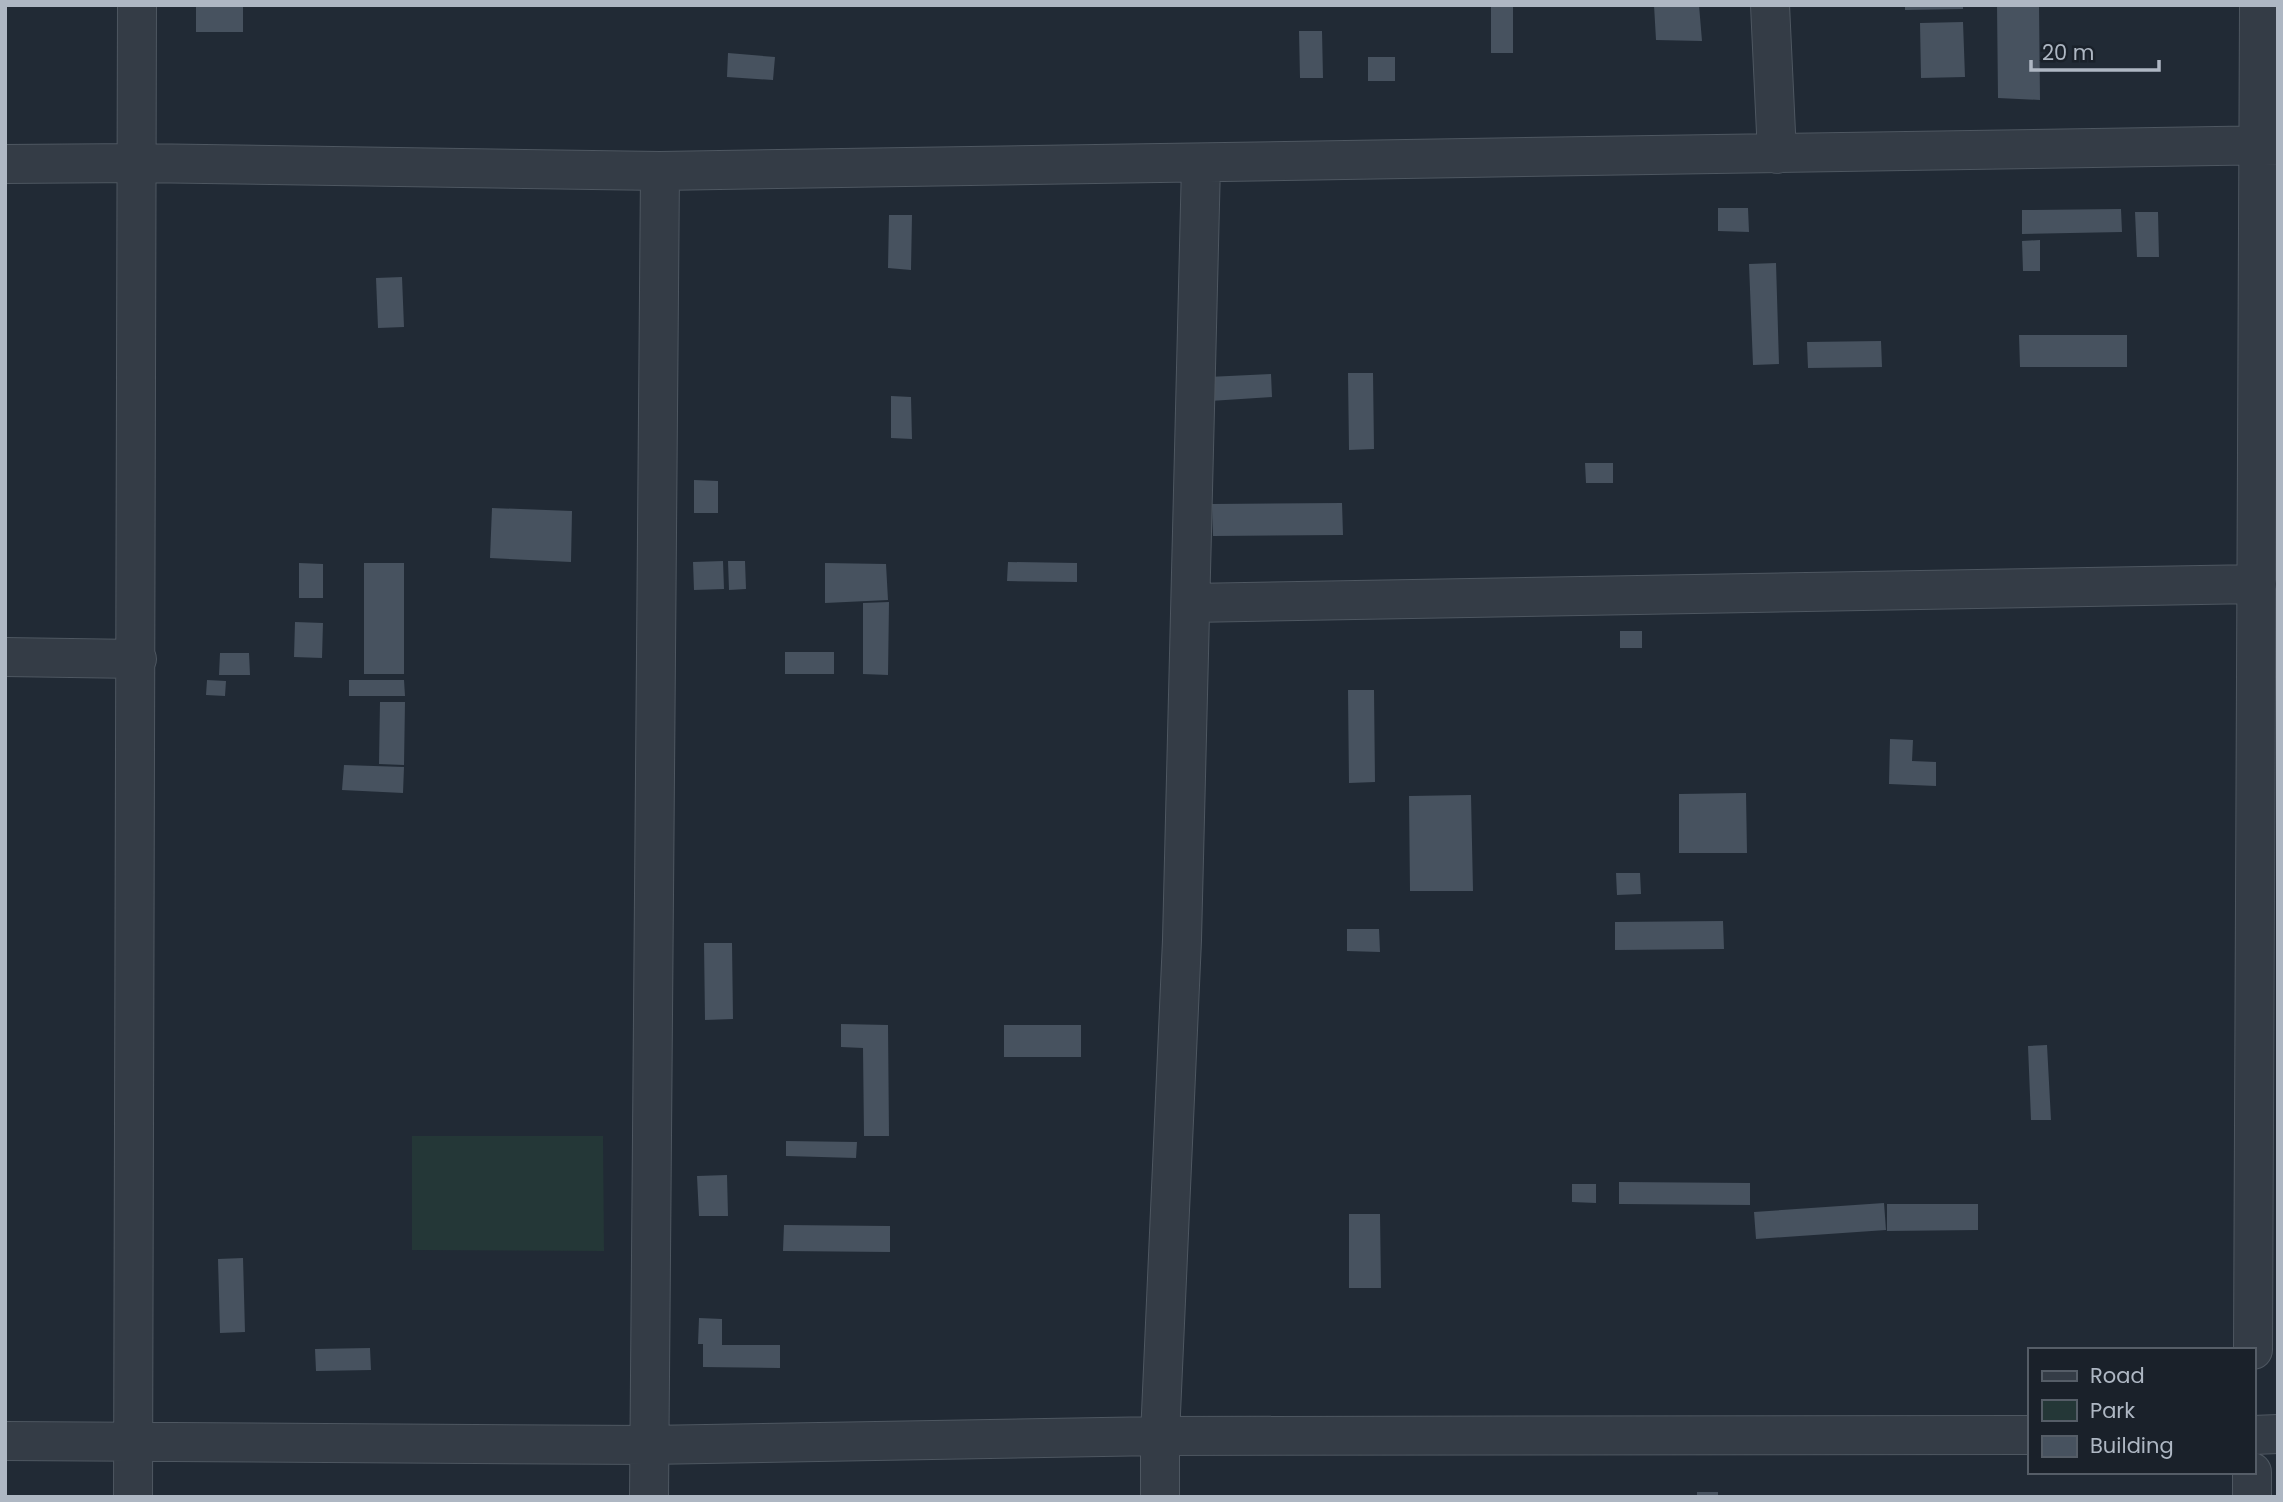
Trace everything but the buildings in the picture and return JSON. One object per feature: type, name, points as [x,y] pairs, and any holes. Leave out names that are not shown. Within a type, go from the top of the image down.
[{"type":"street","points":[[133,1497],[137,5]]},
{"type":"street","points":[[1770,5],[1777,154]]},
{"type":"street","points":[[2253,1348],[2257,584],[2268,145],[2259,5]]},
{"type":"street","points":[[5,164],[136,163],[660,171],[2268,145]]},
{"type":"street","points":[[1160,1497],[1160,1436],[1182,940],[1201,164]]},
{"type":"street","points":[[649,1497],[660,171]]},
{"type":"street","points":[[1191,603],[2257,584]]},
{"type":"street","points":[[5,657],[136,659]]},
{"type":"street","points":[[2255,1434],[2278,1434]]},
{"type":"street","points":[[5,1441],[648,1445],[1160,1436],[2028,1435]]},
{"type":"street","points":[[2252,1474],[2252,1497]]},
{"type":"green space","points":[[412,1136],[603,1136],[604,1251],[412,1250]]}]
